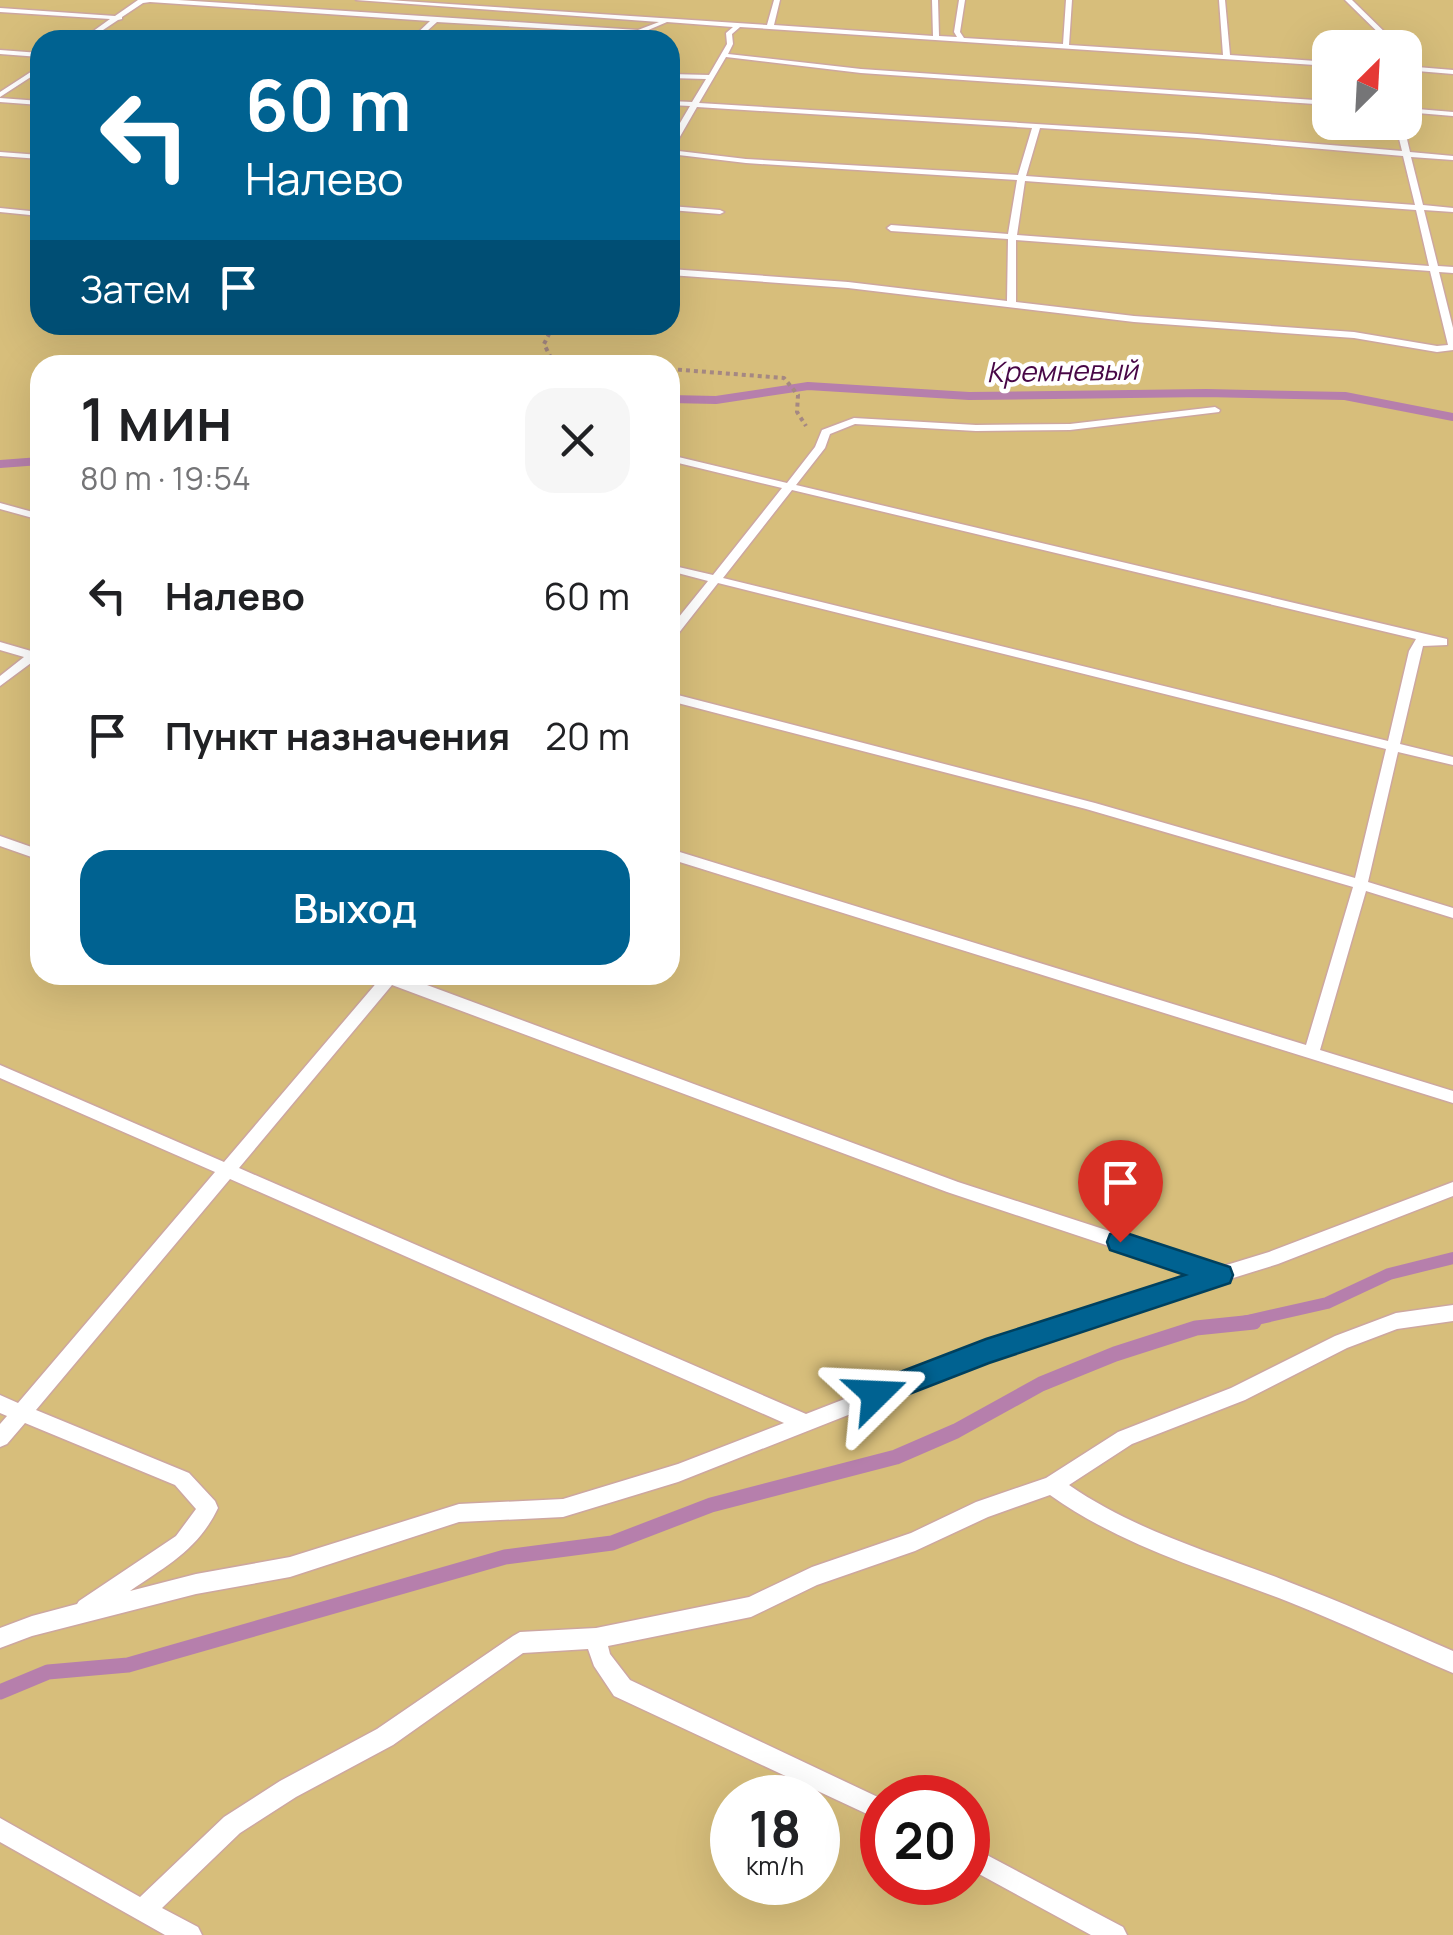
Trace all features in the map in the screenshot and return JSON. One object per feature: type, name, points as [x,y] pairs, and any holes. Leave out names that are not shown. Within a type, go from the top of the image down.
[{"type":"lane","points":[[101,30],[141,1],[149,0],[605,30]]},
{"type":"lane","points":[[359,0],[468,4],[1312,63]]},
{"type":"lane","points":[[613,16],[623,0]]},
{"type":"lane","points":[[770,27],[777,0]]},
{"type":"lane","points":[[935,0],[936,38]]},
{"type":"lane","points":[[961,40],[957,32],[962,0]]},
{"type":"lane","points":[[1066,46],[1069,0]]},
{"type":"lane","points":[[1222,0],[1227,57]]},
{"type":"lane","points":[[1348,0],[1379,30]]},
{"type":"lane","points":[[0,10],[120,18]]},
{"type":"lane","points":[[424,30],[435,20]]},
{"type":"lane","points":[[644,30],[668,20]]},
{"type":"lane","points":[[680,132],[730,44],[729,33],[740,25]]},
{"type":"lane","points":[[0,52],[30,54]]},
{"type":"lane","points":[[724,56],[861,71],[1312,102]]},
{"type":"lane","points":[[1422,70],[1453,72]]},
{"type":"lane","points":[[0,98],[30,76]]},
{"type":"lane","points":[[680,76],[711,77]]},
{"type":"lane","points":[[0,98],[30,102]]},
{"type":"lane","points":[[680,103],[1197,136],[1453,158]]},
{"type":"lane","points":[[1422,111],[1453,114]]},
{"type":"lane","points":[[1012,304],[1009,239],[1019,177],[1036,128]]},
{"type":"lane","points":[[680,273],[1012,304],[1134,320],[1299,330],[1453,347],[1422,207],[1402,140]]},
{"type":"lane","points":[[680,151],[746,162],[1019,177],[1453,210]]},
{"type":"lane","points":[[0,154],[30,157]]},
{"type":"lane","points":[[680,209],[720,212]]},
{"type":"lane","points":[[0,210],[30,213]]},
{"type":"lane","points":[[891,228],[1453,270]]},
{"type":"lane","points":[[680,623],[820,448],[826,432],[854,421],[976,428],[1070,427],[1215,410]]},
{"type":"lane","points":[[680,460],[1448,643]]},
{"type":"lane","points":[[0,506],[30,514]]},
{"type":"lane","points":[[680,571],[1453,761]]},
{"type":"lane","points":[[1312,1054],[1361,884],[1419,642],[1448,643]]},
{"type":"lane","points":[[0,646],[30,653]]},
{"type":"lane","points":[[0,682],[30,661]]},
{"type":"lane","points":[[680,700],[1234,845],[1453,913]]},
{"type":"lane","points":[[0,841],[30,852]]},
{"type":"lane","points":[[680,857],[1453,1098]]},
{"type":"lane","points":[[0,1438],[230,1170],[381,985]]},
{"type":"lane","points":[[412,985],[953,1187],[1220,1275]]},
{"type":"lane","points":[[0,1071],[802,1422]]},
{"type":"lane","points":[[0,1638],[196,1584],[290,1567],[460,1513],[563,1508],[678,1473],[986,1352],[1272,1259],[1453,1189]]},
{"type":"lane","points":[[142,1910],[232,1825],[385,1736],[520,1642],[596,1638],[751,1607],[812,1577],[915,1542],[983,1509],[1052,1485],[1125,1438],[1238,1394],[1341,1342],[1396,1321],[1450,1320]]},
{"type":"lane","points":[[0,1404],[182,1479],[208,1508],[183,1543],[76,1614]]},
{"type":"lane","points":[[1052,1485],[1090,1514],[1174,1554],[1266,1584],[1453,1662]]},
{"type":"lane","points":[[596,1638],[601,1660],[622,1688],[860,1800]]},
{"type":"lane","points":[[0,1829],[190,1935]]},
{"type":"lane","points":[[990,1868],[1116,1935]]},
{"type":"path","points":[[680,371],[784,378],[798,395],[797,412],[820,448]]},
{"type":"shaded area","points":[[0,0],[1453,0],[1453,1935],[0,1935]]},
{"type":"waterway","name":"Кремневый","points":[[680,399],[716,400],[808,386],[969,396],[1345,396],[1453,417]]},
{"type":"waterway","name":"Кремневый","points":[[0,464],[30,462]]},
{"type":"waterway","points":[[1234,1324],[1327,1303],[1389,1274],[1453,1258]]},
{"type":"waterway","points":[[1234,1324],[1254,1322]]},
{"type":"waterway","points":[[0,1692],[48,1672],[128,1665],[505,1557],[612,1543],[711,1505],[896,1457],[956,1431],[1041,1384],[1115,1354],[1196,1328],[1234,1324]]},
{"type":"waterway","points":[[1230,1325],[1234,1324]]},
{"type":"route","points":[[876,1394],[986,1352],[1220,1275],[1120,1242]]}]
